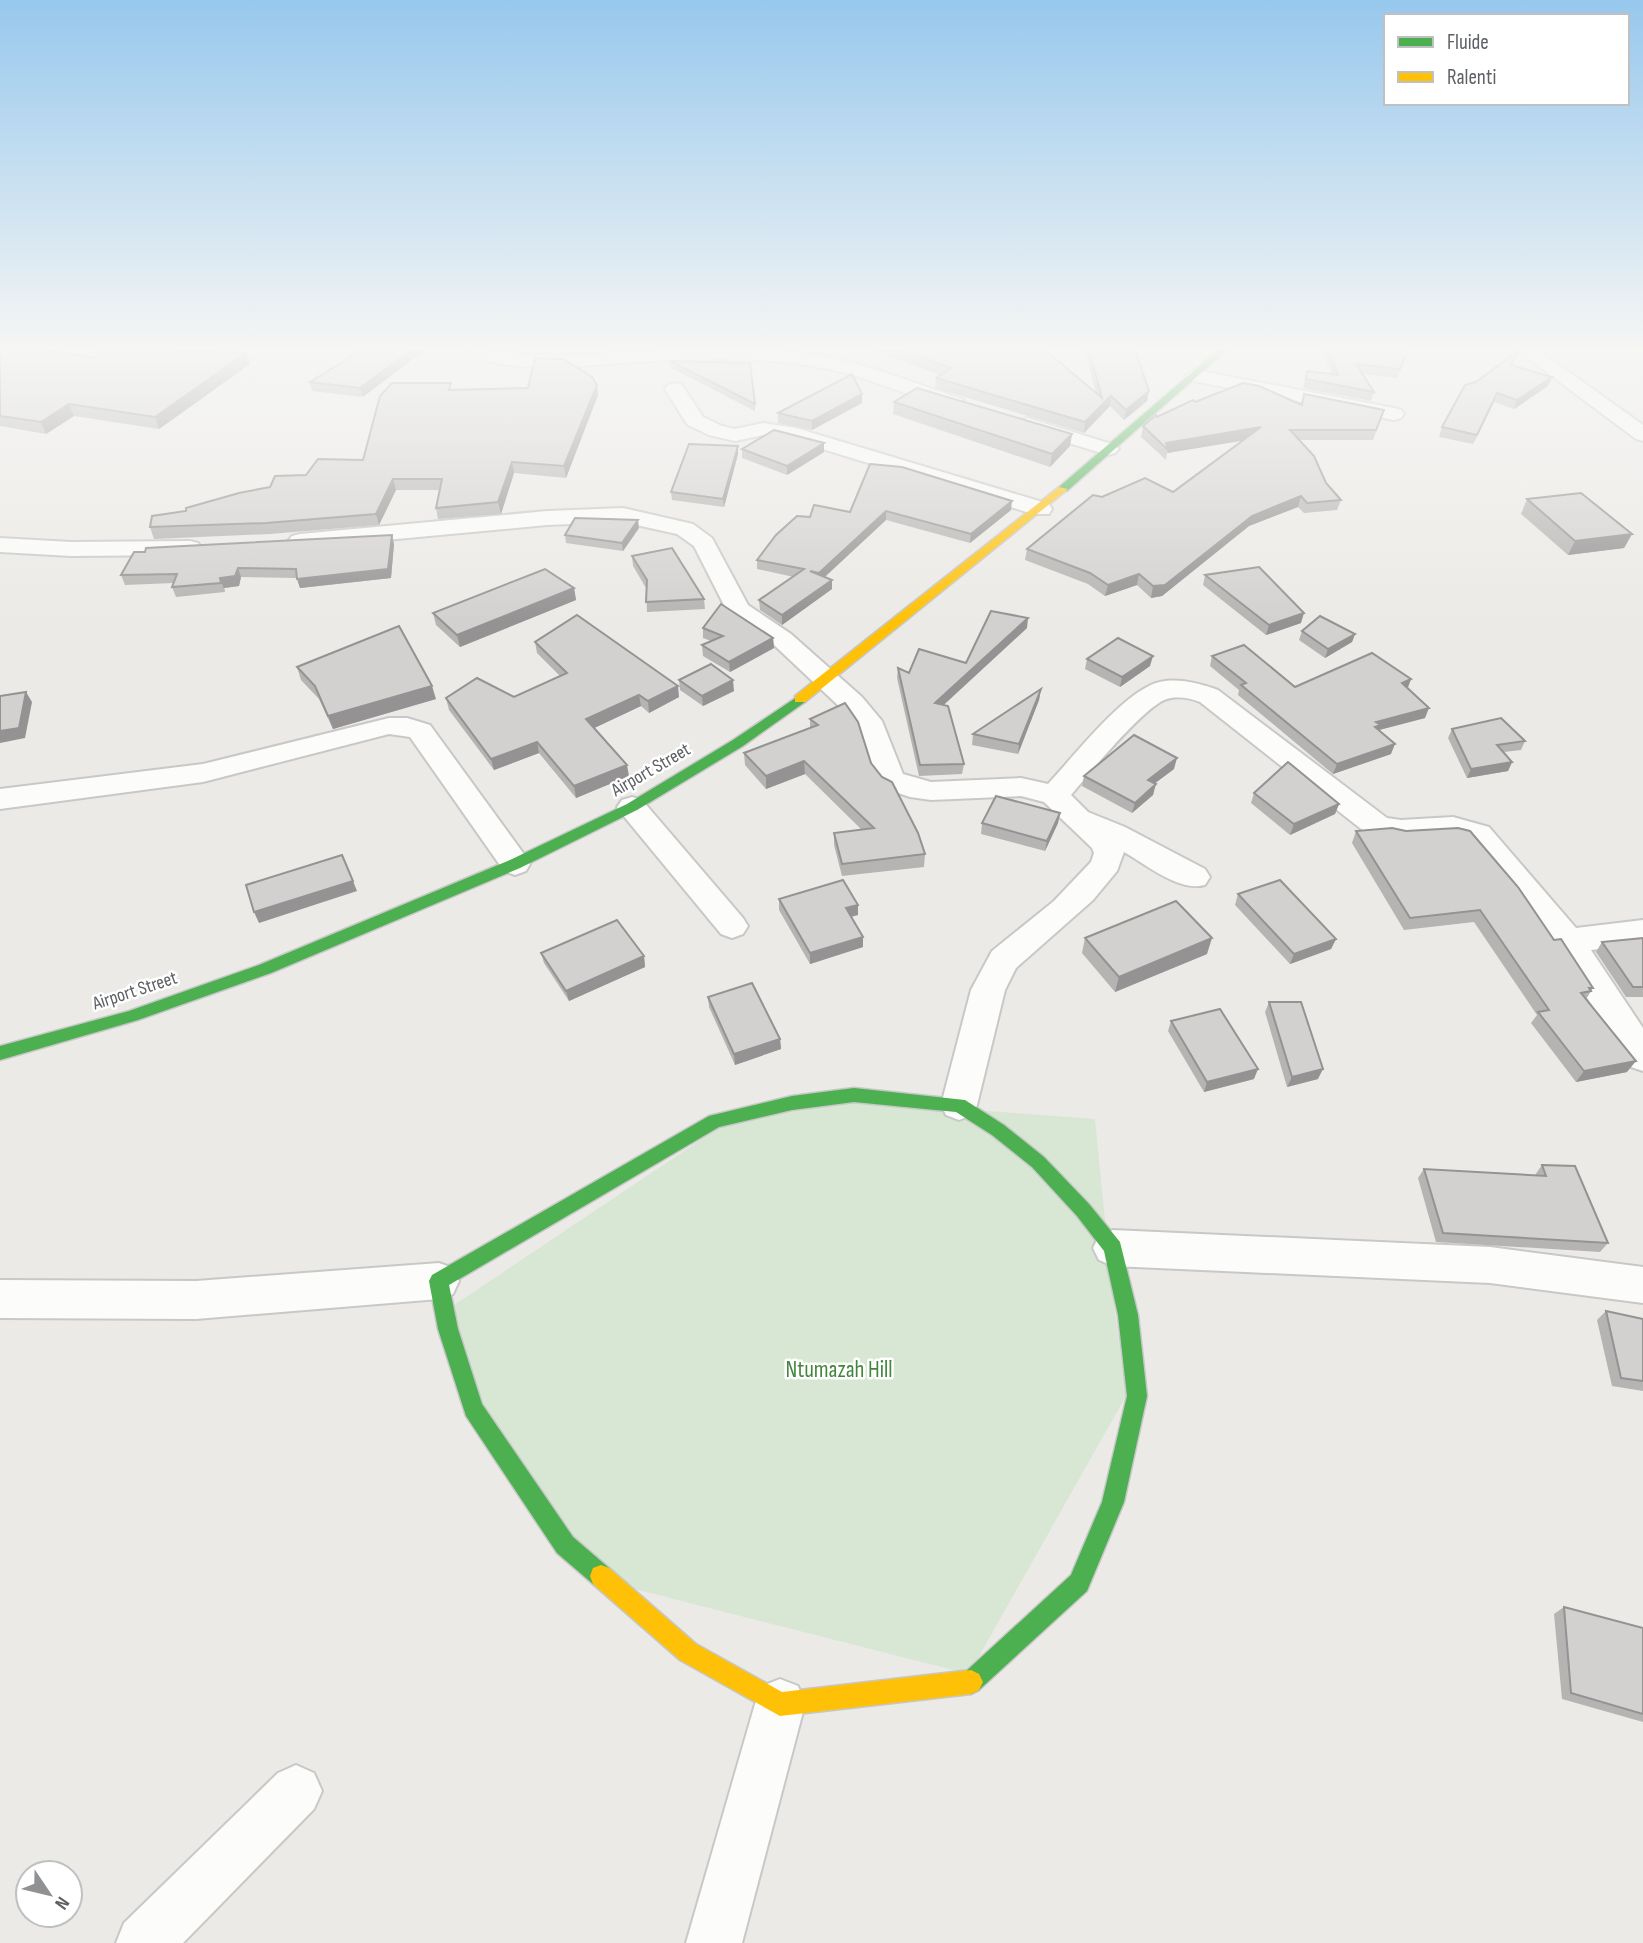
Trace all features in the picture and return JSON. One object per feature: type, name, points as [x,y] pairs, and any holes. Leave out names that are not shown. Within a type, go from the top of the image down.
[{"type":"main road","name":"Airport Street","points":[[0,1053],[132,1016],[265,969],[515,864],[632,807],[738,743],[826,681],[1041,509],[1118,441]]},
{"type":"main road","points":[[855,1096],[959,1105],[998,1130],[1038,1161],[1113,1248],[1128,1315],[1137,1396],[1114,1502],[1079,1583],[972,1682],[780,1704],[688,1652],[565,1545],[473,1409],[448,1329],[439,1281],[715,1121],[792,1103],[855,1096]]},
{"type":"street","points":[[817,441],[1041,509]]},
{"type":"street","points":[[1081,441],[1108,449]]},
{"type":"street","points":[[281,542],[547,518],[624,515],[685,529],[705,543],[711,561],[738,610],[782,639],[852,703],[873,727],[884,768],[893,781],[910,788],[932,791],[1021,787],[1054,795],[1107,846],[1110,856],[1106,866],[1091,884],[1004,960],[994,974],[959,1105]]},
{"type":"street","points":[[0,545],[71,549],[213,547]]},
{"type":"street","points":[[1054,795],[1119,723],[1158,691],[1193,690],[1209,696],[1376,825],[1394,830],[1456,825],[1478,834],[1568,941],[1643,1057]]},
{"type":"street","points":[[0,799],[204,773],[389,726],[407,727],[420,731],[515,864]]},
{"type":"street","points":[[632,807],[732,926]]},
{"type":"street","points":[[1077,819],[1114,834],[1194,877]]},
{"type":"street","points":[[1568,941],[1643,932]]},
{"type":"street","points":[[1113,1248],[1490,1265],[1643,1285]]},
{"type":"street","points":[[0,1298],[196,1300],[439,1281]]},
{"type":"street","points":[[713,1943],[780,1704]]},
{"type":"street","points":[[144,1943],[296,1791]]},
{"type":"green space","name":"Ntumazah Hill","points":[[857,1101],[1095,1119],[1111,1281],[1126,1396],[969,1674],[603,1581],[477,1405],[448,1309],[726,1123]]},
{"type":"building","points":[[368,441],[574,441],[564,466],[512,462],[498,502],[436,508],[442,479],[393,479],[376,514],[266,523],[150,527],[152,516],[186,511],[186,508],[270,487],[275,476],[306,475],[318,459],[363,460]]},
{"type":"building","points":[[756,441],[824,443],[787,466],[742,449]]},
{"type":"building","points":[[1012,441],[1065,441],[1052,454]]},
{"type":"building","points":[[1158,441],[1180,441],[1166,443],[1168,450]]},
{"type":"building","points":[[1242,441],[1300,441],[1314,456],[1326,483],[1341,500],[1307,503],[1301,496],[1252,516],[1165,585],[1153,586],[1139,574],[1108,585],[1090,573],[1027,549],[1093,495],[1102,497],[1145,478],[1173,492]]},
{"type":"building","points":[[689,444],[738,446],[723,499],[671,492]]},
{"type":"building","points":[[870,464],[902,467],[1012,501],[971,534],[886,511],[819,573],[810,571],[832,580],[782,615],[759,600],[804,569],[757,560],[776,535],[797,516],[810,517],[814,505],[850,512]]},
{"type":"building","points":[[1581,493],[1632,534],[1575,541],[1527,499]]},
{"type":"building","points":[[575,518],[638,520],[622,543],[565,535]]},
{"type":"building","points":[[392,535],[388,569],[297,579],[296,569],[238,568],[235,576],[220,578],[221,583],[172,587],[177,574],[121,575],[134,552],[145,552],[146,548]]},
{"type":"building","points":[[672,548],[704,599],[646,602],[647,580],[632,556]]},
{"type":"building","points":[[1259,567],[1304,613],[1269,625],[1205,575]]},
{"type":"building","points":[[545,569],[574,588],[457,635],[433,613]]},
{"type":"building","points":[[721,604],[773,638],[729,662],[702,645],[723,636],[703,628]]},
{"type":"building","points":[[991,611],[1028,618],[935,703],[948,706],[964,764],[920,765],[898,668],[909,673],[919,649],[966,663]]},
{"type":"building","points":[[577,615],[678,686],[648,701],[639,695],[586,719],[627,765],[574,786],[537,742],[491,759],[446,698],[477,678],[514,697],[567,673],[535,642]]},
{"type":"building","points":[[1320,616],[1355,634],[1328,649],[1302,631]]},
{"type":"building","points":[[399,626],[432,686],[328,716],[315,686],[297,667]]},
{"type":"building","points":[[1118,638],[1153,656],[1122,677],[1087,659]]},
{"type":"building","points":[[1244,645],[1295,687],[1372,653],[1411,679],[1402,683],[1429,708],[1376,722],[1381,725],[1375,727],[1395,744],[1337,764],[1241,685],[1246,683],[1212,656]]},
{"type":"building","points":[[711,664],[733,680],[702,696],[679,680]]},
{"type":"building","points":[[1041,689],[1019,744],[973,734],[997,718]]},
{"type":"building","points":[[26,692],[19,728],[0,731],[0,696]]},
{"type":"building","points":[[845,703],[858,722],[871,763],[882,777],[892,782],[918,833],[925,854],[842,864],[834,833],[874,828],[804,761],[766,776],[744,753],[818,725],[810,719]]},
{"type":"building","points":[[1501,718],[1525,741],[1497,745],[1512,762],[1471,769],[1452,729]]},
{"type":"building","points":[[1134,735],[1177,758],[1148,780],[1156,784],[1135,803],[1084,776]]},
{"type":"building","points":[[1288,762],[1339,804],[1294,824],[1254,793]]},
{"type":"building","points":[[996,796],[1060,813],[1047,841],[982,823]]},
{"type":"building","points":[[1392,828],[1406,831],[1458,828],[1470,831],[1518,887],[1554,940],[1561,939],[1593,988],[1581,993],[1636,1061],[1584,1071],[1538,1012],[1549,1010],[1480,910],[1410,918],[1356,831]]},
{"type":"building","points":[[342,855],[353,881],[254,912],[246,885]]},
{"type":"building","points":[[843,880],[858,905],[846,908],[863,937],[810,953],[779,899]]},
{"type":"building","points":[[1280,880],[1336,939],[1294,954],[1238,894]]},
{"type":"building","points":[[1176,901],[1212,938],[1119,977],[1085,938]]},
{"type":"building","points":[[617,920],[644,956],[566,991],[541,953]]},
{"type":"building","points":[[1643,938],[1643,987],[1633,987],[1602,942]]},
{"type":"building","points":[[752,983],[780,1039],[734,1054],[708,997]]},
{"type":"building","points":[[1269,1002],[1301,1002],[1323,1069],[1292,1077]]},
{"type":"building","points":[[1220,1009],[1258,1069],[1207,1082],[1171,1021]]},
{"type":"building","points":[[1542,1165],[1575,1166],[1608,1243],[1443,1233],[1424,1169],[1546,1176]]},
{"type":"building","points":[[1606,1311],[1643,1319],[1643,1381],[1621,1378]]},
{"type":"building","points":[[1564,1607],[1643,1628],[1643,1714],[1571,1693]]},
{"type":"traffic: fast","points":[[1063,489],[1119,441]]},
{"type":"traffic: fast","points":[[0,1053],[132,1016],[265,969],[515,864],[632,807],[738,743],[800,699]]},
{"type":"traffic: fast","points":[[854,1095],[959,1105],[998,1130],[1038,1162],[1083,1210],[1113,1248],[1128,1315],[1137,1396],[1113,1502],[1079,1583],[971,1682]]},
{"type":"traffic: fast","points":[[601,1576],[565,1545],[473,1409],[448,1329],[439,1281],[715,1121],[792,1103],[854,1095]]},
{"type":"traffic: slow","points":[[800,699],[1063,489]]},
{"type":"traffic: slow","points":[[601,1576],[688,1652],[780,1704],[971,1682]]}]
